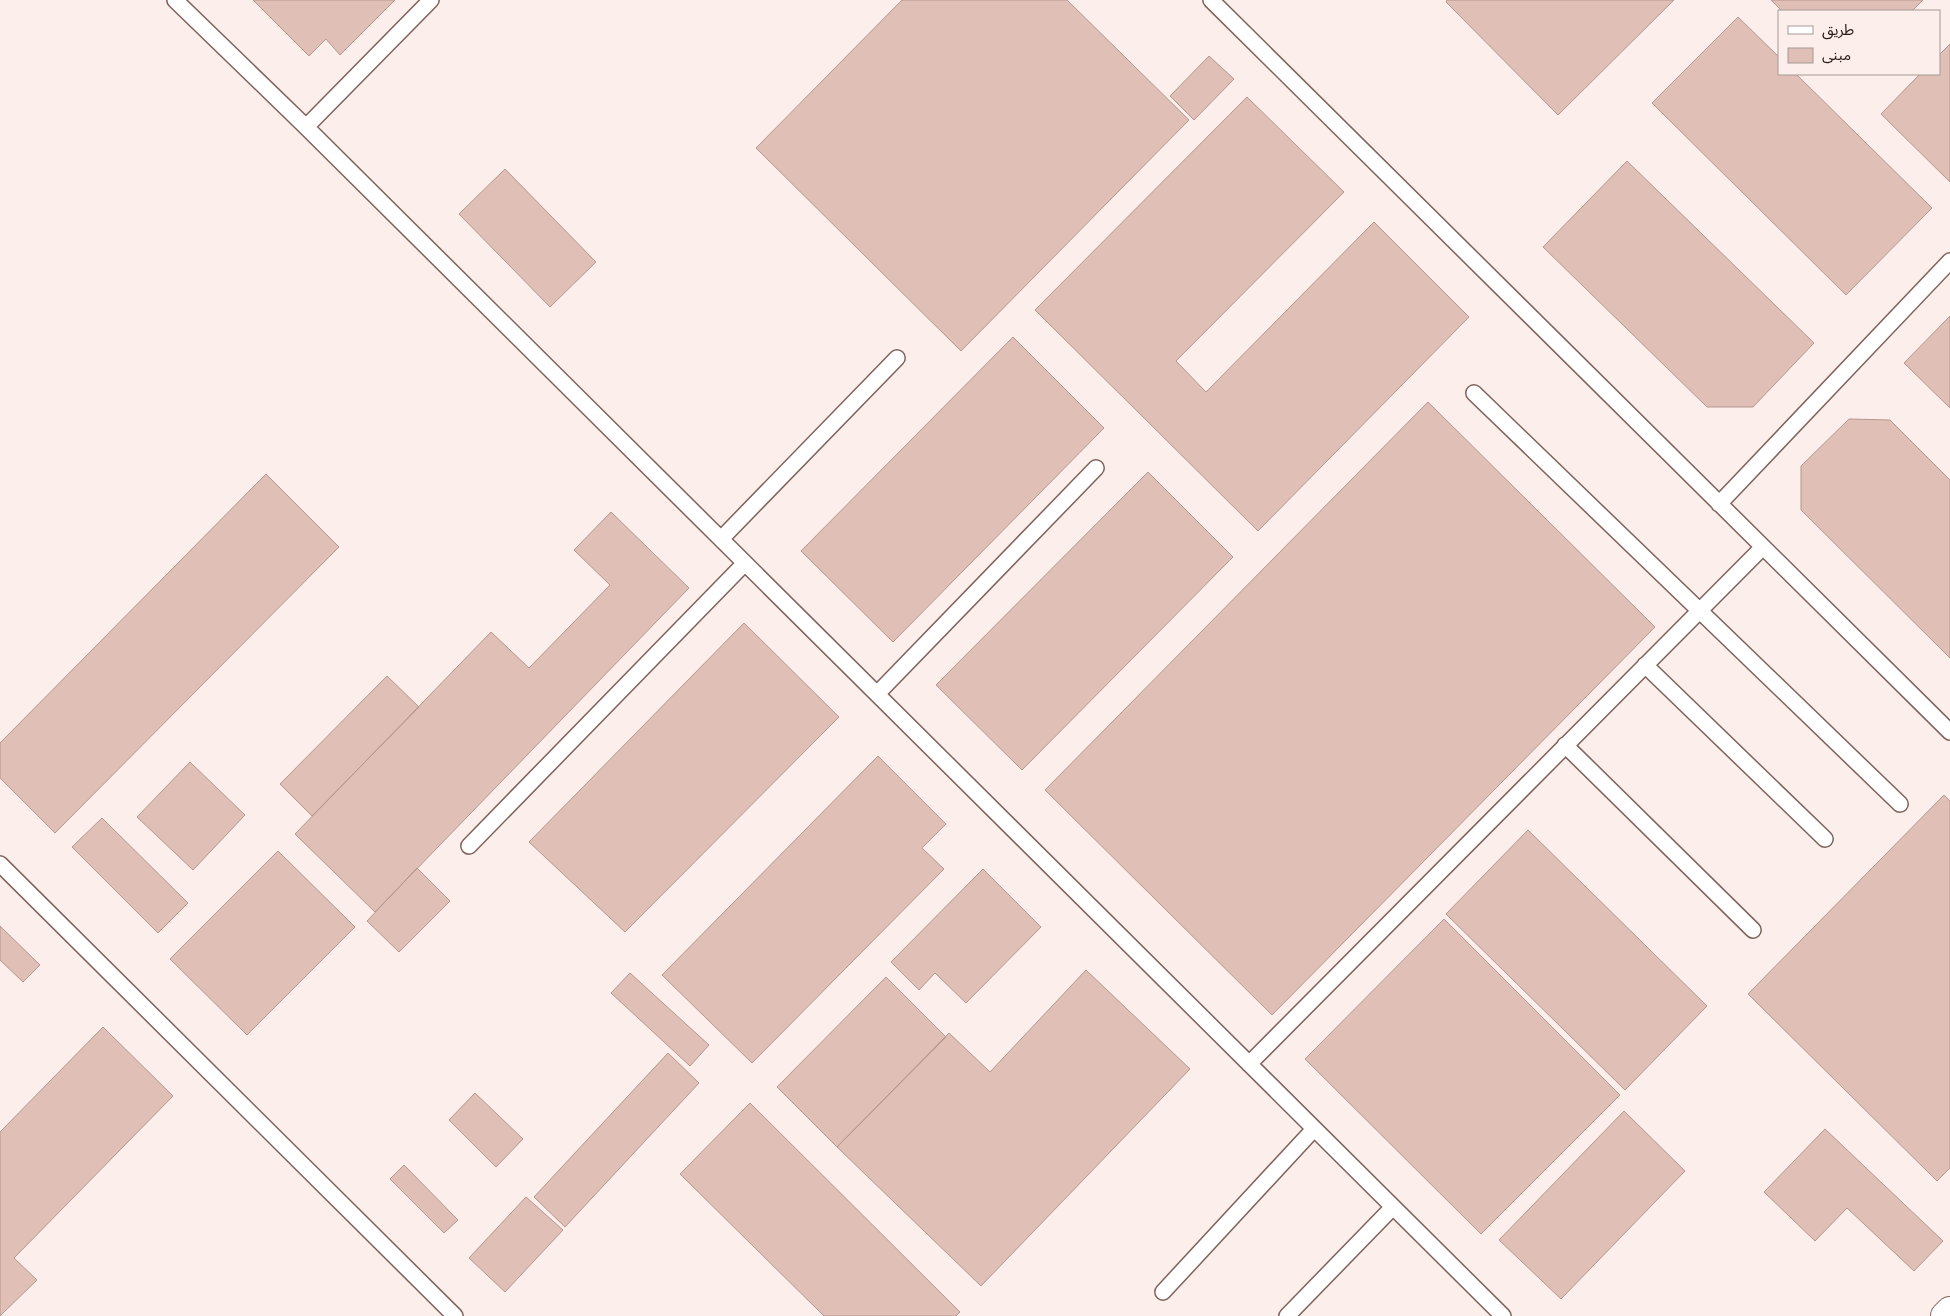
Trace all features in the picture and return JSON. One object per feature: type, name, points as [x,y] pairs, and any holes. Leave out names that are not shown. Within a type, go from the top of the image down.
[{"type":"street","points":[[1945,1316],[1950,1311]]},
{"type":"lane","points":[[175,0],[306,127],[1503,1316]]},
{"type":"lane","points":[[306,127],[431,0]]},
{"type":"lane","points":[[1212,0],[1950,732]]},
{"type":"lane","points":[[1719,504],[1950,261]]},
{"type":"lane","points":[[721,539],[897,358]]},
{"type":"lane","points":[[1474,393],[1900,804]]},
{"type":"lane","points":[[877,694],[1096,468]]},
{"type":"lane","points":[[1248,1064],[1763,547]]},
{"type":"lane","points":[[469,846],[745,563]]},
{"type":"lane","points":[[1645,665],[1824,839]]},
{"type":"lane","points":[[1565,745],[1753,930]]},
{"type":"lane","points":[[0,864],[455,1316]]},
{"type":"lane","points":[[1163,1292],[1314,1129]]},
{"type":"lane","points":[[1287,1316],[1393,1207]]},
{"type":"building","points":[[253,0],[395,0],[340,55],[326,39],[309,56]]},
{"type":"building","points":[[902,0],[1067,0],[1189,120],[961,351],[756,148]]},
{"type":"building","points":[[1447,0],[1674,0],[1558,115],[1446,2]]},
{"type":"building","points":[[1771,0],[1923,0],[1913,10],[1781,10]]},
{"type":"building","points":[[1738,17],[1778,56],[1778,75],[1797,75],[1932,208],[1846,295],[1652,103]]},
{"type":"building","points":[[1950,44],[1950,182],[1881,114],[1919,75],[1940,75],[1940,54]]},
{"type":"building","points":[[1209,56],[1234,79],[1194,120],[1170,96]]},
{"type":"building","points":[[1247,97],[1344,192],[1176,361],[1206,392],[1374,222],[1469,317],[1258,531],[1035,310]]},
{"type":"building","points":[[1627,161],[1814,343],[1753,407],[1707,407],[1543,247]]},
{"type":"building","points":[[505,169],[596,262],[550,307],[459,214]]},
{"type":"building","points":[[1950,316],[1950,408],[1904,363]]},
{"type":"building","points":[[1013,337],[1104,428],[893,642],[801,551]]},
{"type":"building","points":[[1428,402],[1655,627],[1272,1015],[1045,790]]},
{"type":"building","points":[[1849,419],[1890,420],[1950,480],[1950,658],[1801,510],[1801,466]]},
{"type":"building","points":[[1148,472],[1233,557],[1022,770],[936,685]]},
{"type":"building","points":[[266,474],[339,547],[55,833],[0,778],[0,743]]},
{"type":"building","points":[[611,512],[689,588],[375,912],[295,834],[491,632],[529,668],[610,585],[574,550]]},
{"type":"building","points":[[744,623],[839,717],[625,932],[529,842]]},
{"type":"building","points":[[387,676],[419,707],[312,816],[280,784]]},
{"type":"building","points":[[878,756],[946,824],[922,848],[944,869],[752,1063],[662,975]]},
{"type":"building","points":[[190,762],[245,815],[193,870],[137,817]]},
{"type":"building","points":[[1944,795],[1950,801],[1950,1168],[1937,1181],[1748,994]]},
{"type":"building","points":[[102,818],[188,903],[158,933],[72,847]]},
{"type":"building","points":[[1528,830],[1707,1006],[1625,1090],[1446,914]]},
{"type":"building","points":[[278,851],[355,927],[247,1035],[170,959]]},
{"type":"building","points":[[417,868],[450,901],[399,952],[367,921]]},
{"type":"building","points":[[983,869],[1041,927],[966,1003],[935,973],[919,990],[891,962]]},
{"type":"building","points":[[1444,919],[1620,1095],[1481,1234],[1305,1059]]},
{"type":"building","points":[[0,926],[40,965],[23,982],[0,960]]},
{"type":"building","points":[[1086,970],[1190,1069],[981,1286],[837,1147],[949,1033],[990,1072]]},
{"type":"building","points":[[630,973],[709,1045],[690,1066],[611,993]]},
{"type":"building","points":[[886,977],[946,1037],[837,1147],[777,1087]]},
{"type":"building","points":[[103,1027],[173,1096],[14,1258],[37,1280],[0,1316],[0,1132]]},
{"type":"building","points":[[668,1053],[699,1083],[565,1227],[534,1197]]},
{"type":"building","points":[[475,1093],[523,1139],[496,1167],[449,1120]]},
{"type":"building","points":[[750,1103],[960,1312],[956,1316],[824,1316],[680,1174]]},
{"type":"building","points":[[1624,1111],[1685,1171],[1561,1299],[1499,1240]]},
{"type":"building","points":[[1825,1129],[1943,1241],[1914,1271],[1847,1208],[1815,1241],[1764,1192]]},
{"type":"building","points":[[404,1165],[458,1220],[444,1233],[390,1179]]},
{"type":"building","points":[[526,1197],[563,1230],[505,1292],[469,1258]]}]
